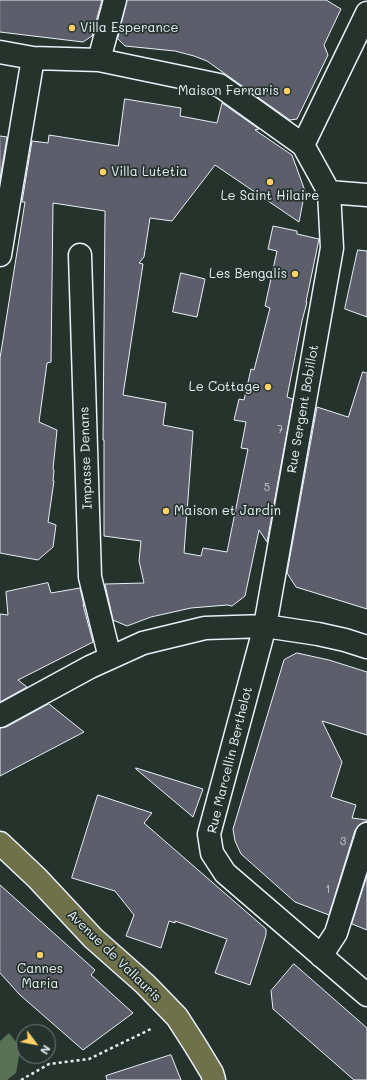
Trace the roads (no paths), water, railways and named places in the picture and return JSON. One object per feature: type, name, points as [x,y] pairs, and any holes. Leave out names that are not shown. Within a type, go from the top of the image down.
[{"type":"main road","name":"Avenue de Vallauris","points":[[0,843],[37,878],[93,938],[145,984],[177,1017],[212,1073],[214,1080]]},
{"type":"street","points":[[99,60],[115,0]]},
{"type":"street","points":[[303,145],[367,13]]},
{"type":"street","points":[[0,52],[33,58],[99,60],[219,85],[303,145],[329,192],[367,195]]},
{"type":"street","points":[[0,255],[33,58]]},
{"type":"street","name":"Rue Sergent Bobillot","points":[[265,626],[332,248],[329,192]]},
{"type":"street","name":"Impasse Denans","points":[[80,255],[90,577],[110,658]]},
{"type":"street","points":[[0,716],[90,667],[143,643],[204,628],[265,626],[318,634],[367,647]]},
{"type":"street","name":"Rue Marcellin Berthelot","points":[[265,626],[209,834],[212,853],[225,873],[367,995]]},
{"type":"street","points":[[321,956],[336,933],[367,834]]},
{"type":"place","name":"Villa Esperance","points":[[72,28]]},
{"type":"place","name":"Maison Ferraris","points":[[287,91]]},
{"type":"place","name":"Villa Lutetia","points":[[103,172]]},
{"type":"place","name":"Le Saint Hilaire","points":[[270,182]]},
{"type":"place","name":"Les Bengalis","points":[[295,274]]},
{"type":"place","name":"Le Cottage","points":[[268,387]]},
{"type":"place","name":"Maison et Jardin","points":[[166,511]]},
{"type":"place","name":"Cannes Maria","points":[[40,955]]}]
